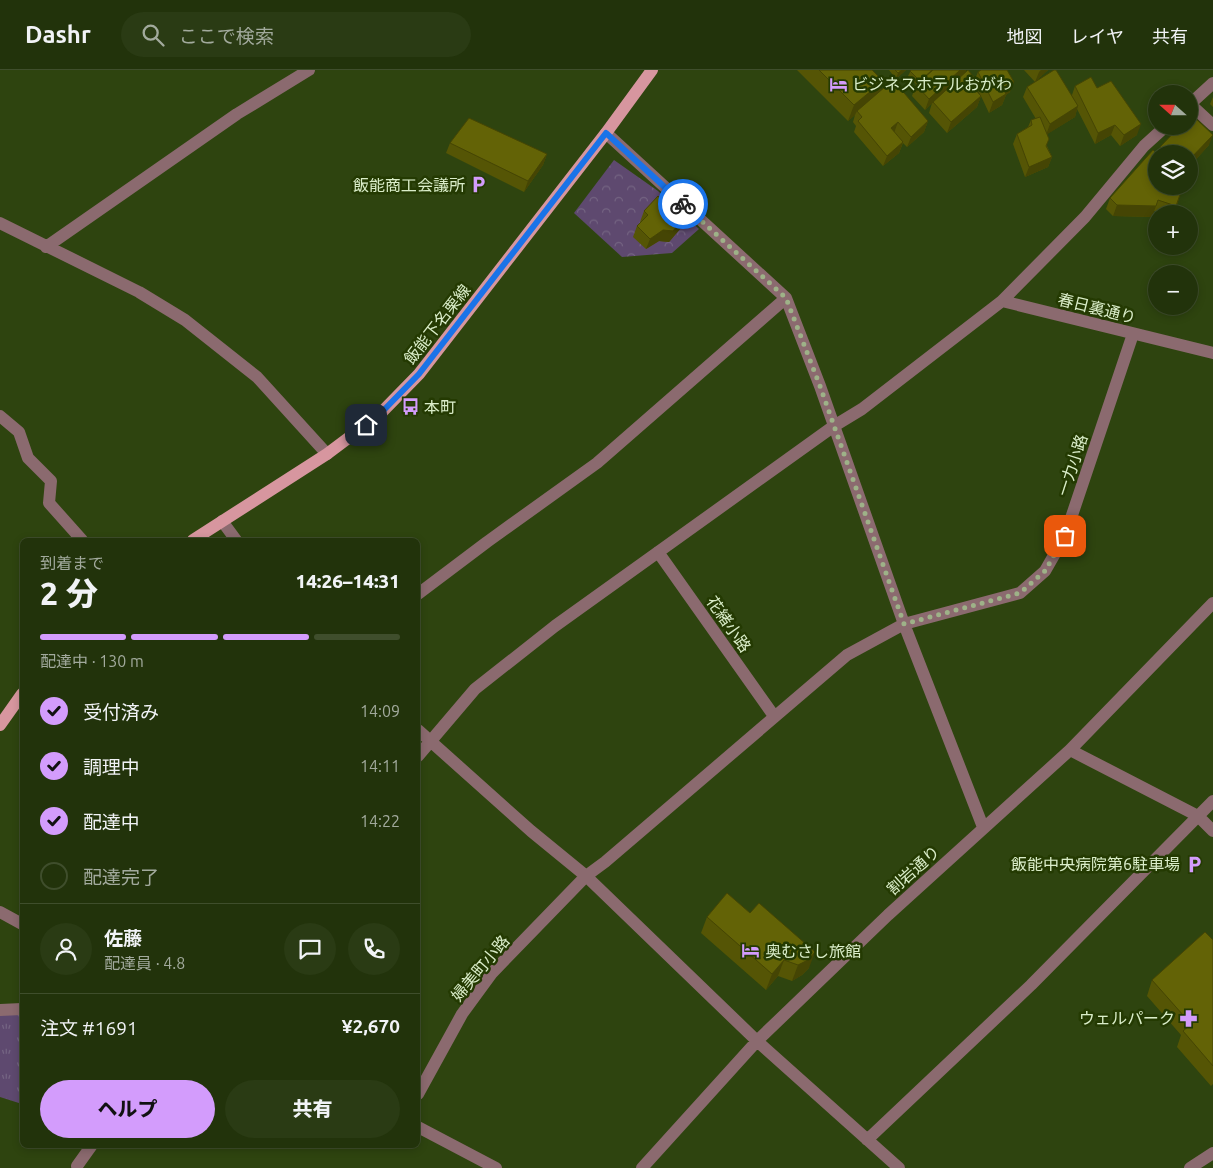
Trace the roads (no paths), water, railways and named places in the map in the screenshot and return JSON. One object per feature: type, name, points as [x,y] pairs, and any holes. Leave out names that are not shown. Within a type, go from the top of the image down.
[{"type":"main road","name":"飯能下名栗線","points":[[196,538],[327,454],[379,415],[419,374],[606,133],[652,70]]},
{"type":"main road","points":[[0,725],[20,697]]},
{"type":"street","points":[[46,247],[237,114],[309,70]]},
{"type":"street","points":[[1198,97],[1213,83]]},
{"type":"street","points":[[1198,112],[1213,125]]},
{"type":"street","points":[[606,133],[786,298],[834,426],[904,624],[983,827]]},
{"type":"street","points":[[420,753],[475,689],[556,626],[834,426],[862,409],[1002,301],[1085,217],[1144,146],[1156,135]]},
{"type":"street","points":[[0,224],[139,292],[185,320],[258,377],[327,454]]},
{"type":"street","points":[[420,592],[495,536],[598,463],[786,298]]},
{"type":"street","name":"春日裏通り","points":[[1002,301],[1213,353]]},
{"type":"street","name":"一力小路","points":[[774,716],[847,654],[904,624],[1020,593],[1045,571],[1065,536],[1133,334]]},
{"type":"street","points":[[0,416],[19,432],[28,458],[51,481],[49,504],[80,538]]},
{"type":"street","points":[[222,522],[234,538]]},
{"type":"street","name":"花緒小路","points":[[658,552],[774,716]]},
{"type":"street","name":"割岩通り","points":[[642,1168],[757,1041],[888,915],[1070,750],[1213,603]]},
{"type":"street","name":"婦美町小路","points":[[420,1090],[462,1014],[492,973],[586,876],[605,862],[774,716]]},
{"type":"street","points":[[420,732],[531,831],[586,876],[757,1041],[899,1168]]},
{"type":"street","points":[[1070,750],[1198,816],[1213,831]]},
{"type":"street","points":[[866,1140],[1031,985],[1213,801]]},
{"type":"street","points":[[0,912],[20,923]]},
{"type":"street","points":[[0,1010],[20,1009]]},
{"type":"street","points":[[420,1128],[496,1168]]},
{"type":"street","points":[[77,1166],[90,1148]]},
{"type":"street","points":[[1190,1168],[1213,1153]]},
{"type":"place","name":"ビジネスホテルおがわ","points":[[838,84]]},
{"type":"place","name":"飯能商工会議所","points":[[479,185]]},
{"type":"place","name":"本町","points":[[410,407]]},
{"type":"place","name":"飯能中央病院第6駐車場","points":[[1194,864]]},
{"type":"place","name":"奥むさし旅館","points":[[751,951]]},
{"type":"place","name":"ウェルパーク","points":[[1189,1018]]}]
